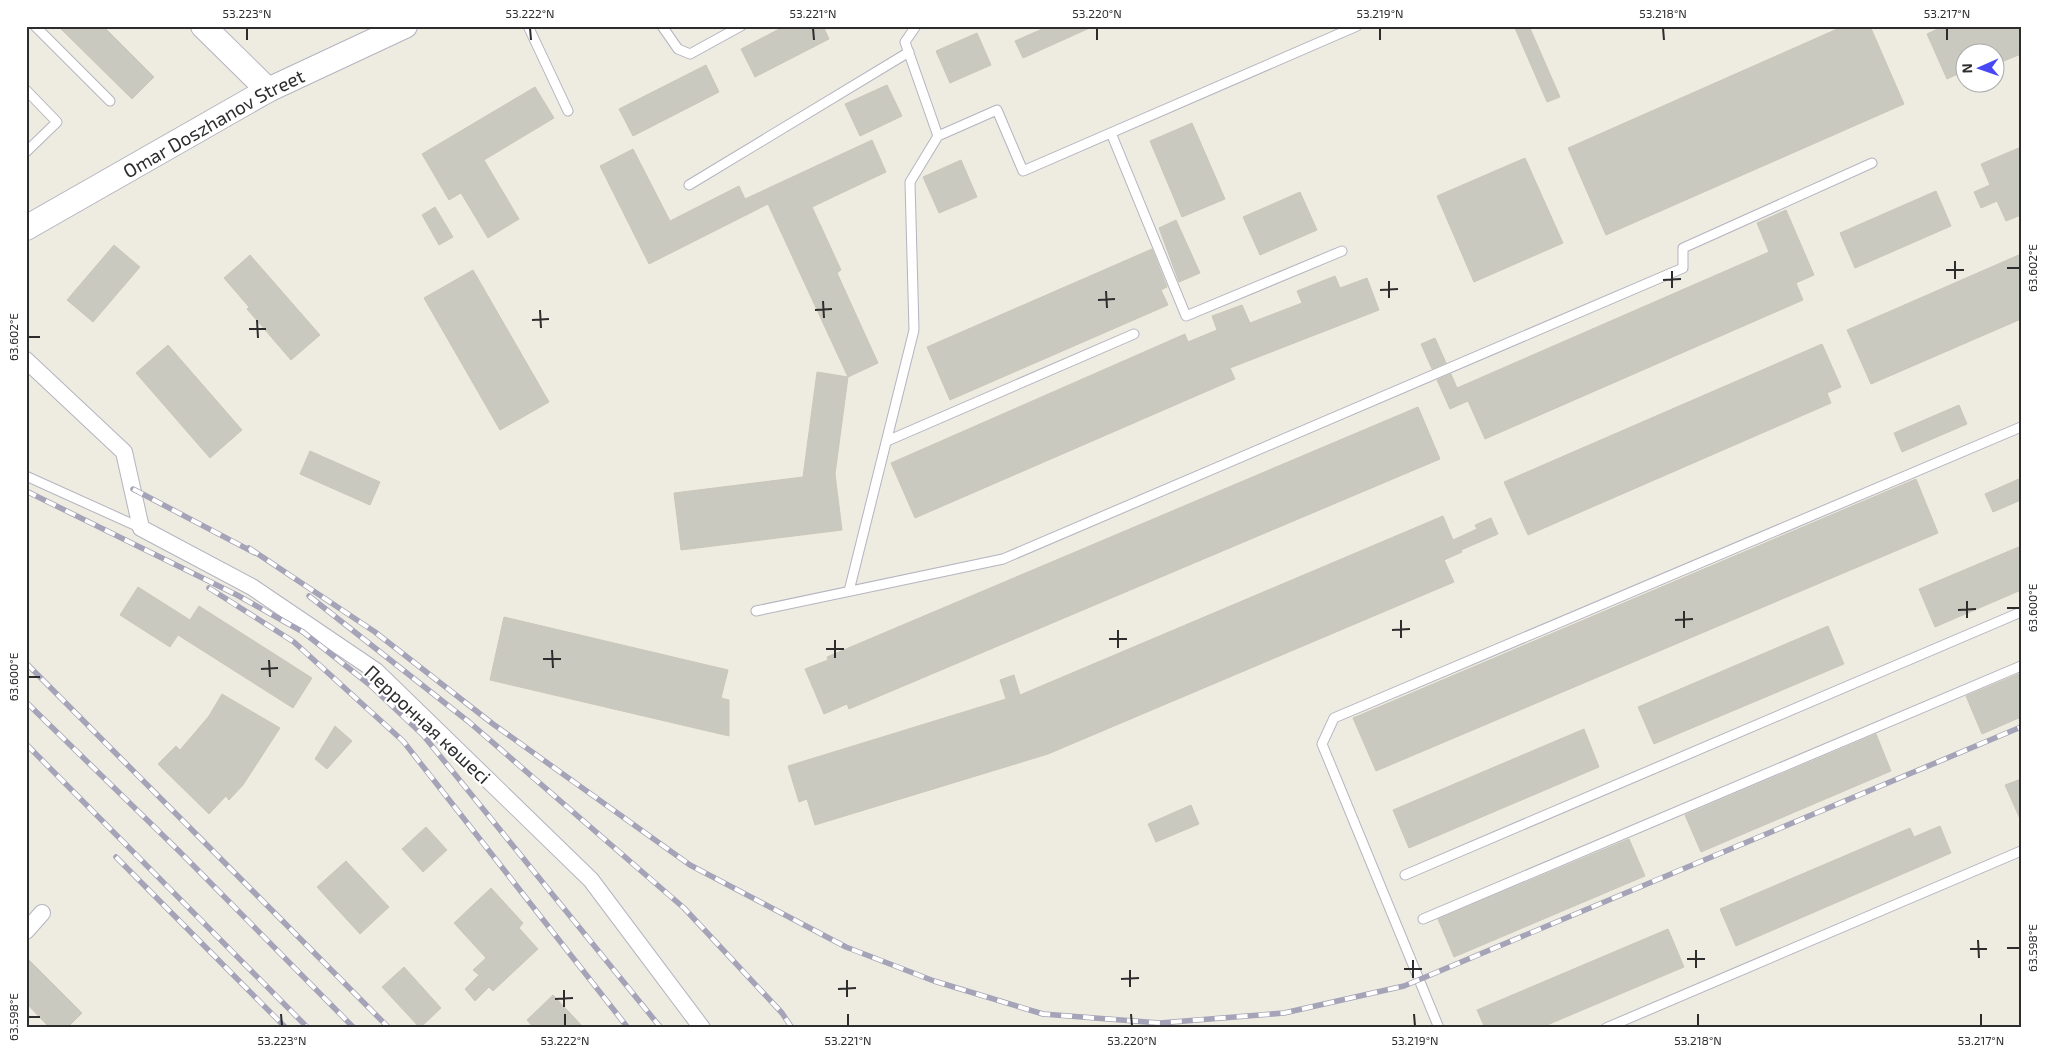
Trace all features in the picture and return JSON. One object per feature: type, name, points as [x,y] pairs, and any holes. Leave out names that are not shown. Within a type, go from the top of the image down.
[{"type":"street","points":[[203,26],[268,90]]},
{"type":"street","name":"Omar Doszhanov Street","points":[[29,223],[268,90],[405,26]]},
{"type":"street","points":[[26,360],[124,452],[141,528]]},
{"type":"street","name":"Перронная көшесі","points":[[141,528],[252,586],[376,671],[590,880],[702,1028]]},
{"type":"street","points":[[26,931],[42,913]]},
{"type":"lane","points":[[35,26],[110,101]]},
{"type":"lane","points":[[528,26],[568,111]]},
{"type":"lane","points":[[662,26],[678,48],[690,54],[741,26]]},
{"type":"lane","points":[[916,26],[905,42],[938,136]]},
{"type":"lane","points":[[849,591],[914,330],[910,182],[938,136],[997,110],[1023,171],[1357,26]]},
{"type":"lane","points":[[689,185],[909,52]]},
{"type":"lane","points":[[26,90],[57,122],[26,152]]},
{"type":"lane","points":[[1111,133],[1186,316],[1342,251]]},
{"type":"lane","points":[[756,611],[1003,559],[1683,268],[1683,248],[1872,163]]},
{"type":"lane","points":[[887,441],[1134,334]]},
{"type":"lane","points":[[1439,1028],[1322,744],[1334,718],[2021,427]]},
{"type":"lane","points":[[26,476],[141,528]]},
{"type":"lane","points":[[1404,875],[2021,612]]},
{"type":"lane","points":[[1423,919],[2021,666]]},
{"type":"lane","points":[[1606,1028],[2021,851]]},
{"type":"building","points":[[58,26],[103,26],[154,77],[132,99]]},
{"type":"building","points":[[785,26],[823,26],[829,39],[755,77],[741,49]]},
{"type":"building","points":[[1049,26],[1094,26],[1023,58],[1015,41]]},
{"type":"building","points":[[1514,26],[1529,26],[1560,97],[1547,102]]},
{"type":"building","points":[[1844,26],[1870,26],[1904,104],[1606,235],[1568,148]]},
{"type":"building","points":[[1944,26],[2021,26],[2021,54],[2004,61],[2004,42],[1954,42],[1954,76],[1947,79],[1927,34]]},
{"type":"building","points":[[977,33],[991,65],[950,83],[936,51]]},
{"type":"building","points":[[706,65],[719,92],[633,136],[619,109]]},
{"type":"building","points":[[887,85],[902,116],[860,136],[845,104]]},
{"type":"building","points":[[535,87],[554,118],[484,160],[519,219],[488,238],[461,193],[449,200],[422,154]]},
{"type":"building","points":[[1192,123],[1225,199],[1182,217],[1150,141]]},
{"type":"building","points":[[872,140],[886,172],[812,207],[841,270],[837,273],[878,363],[848,377],[768,204],[649,264],[600,166],[633,149],[670,221],[739,186],[745,199]]},
{"type":"building","points":[[2021,147],[2021,215],[2006,221],[1997,201],[1981,208],[1974,192],[1990,185],[1981,164]]},
{"type":"building","points":[[1525,158],[1563,243],[1474,282],[1437,196]]},
{"type":"building","points":[[961,160],[977,197],[939,213],[923,177]]},
{"type":"building","points":[[1936,191],[1951,226],[1855,268],[1840,233]]},
{"type":"building","points":[[1300,192],[1317,230],[1260,255],[1243,217]]},
{"type":"building","points":[[435,207],[453,237],[439,245],[422,215]]},
{"type":"building","points":[[1786,210],[1814,275],[1796,283],[1803,300],[1485,439],[1468,401],[1450,409],[1437,380],[1451,374],[1457,388],[1769,252],[1757,223]]},
{"type":"building","points":[[1176,220],[1200,273],[1179,282],[1159,228]]},
{"type":"building","points":[[114,245],[140,267],[93,322],[67,300]]},
{"type":"building","points":[[1152,249],[1167,287],[1161,290],[1168,305],[950,400],[927,347]]},
{"type":"building","points":[[2021,254],[2021,319],[1871,384],[1847,330]]},
{"type":"building","points":[[250,255],[320,335],[291,360],[247,309],[249,307],[224,278]]},
{"type":"building","points":[[473,270],[549,402],[500,430],[424,298]]},
{"type":"building","points":[[1335,276],[1340,288],[1367,278],[1379,310],[1230,368],[1235,379],[915,518],[891,463],[1185,334],[1188,342],[1217,330],[1212,316],[1242,305],[1250,323],[1302,303],[1297,291]]},
{"type":"building","points":[[1435,338],[1446,363],[1432,369],[1421,344]]},
{"type":"building","points":[[1822,344],[1841,387],[1827,393],[1831,403],[1528,535],[1504,482]]},
{"type":"building","points":[[168,345],[242,430],[210,458],[136,373]]},
{"type":"building","points":[[817,372],[848,377],[835,474],[842,530],[681,550],[674,493],[803,477]]},
{"type":"building","points":[[1959,405],[1967,424],[1902,452],[1894,433]]},
{"type":"building","points":[[1418,407],[1440,459],[849,709],[847,704],[824,714],[805,669],[828,660],[827,657]]},
{"type":"building","points":[[310,451],[380,482],[370,505],[300,474]]},
{"type":"building","points":[[2021,478],[2021,500],[1993,512],[1985,494]]},
{"type":"building","points":[[1916,479],[1938,533],[1376,771],[1353,718]]},
{"type":"building","points":[[1443,516],[1453,540],[1477,529],[1475,525],[1491,518],[1498,534],[1461,550],[1462,552],[1444,560],[1454,582],[1048,754],[815,825],[807,799],[799,802],[788,766],[1006,699],[1000,680],[1014,675],[1020,695]]},
{"type":"building","points":[[2021,546],[2021,590],[1935,627],[1919,589]]},
{"type":"building","points":[[138,587],[190,620],[199,606],[312,678],[293,708],[178,635],[170,647],[120,615]]},
{"type":"building","points":[[504,617],[728,670],[721,698],[729,700],[729,736],[490,680]]},
{"type":"building","points":[[1828,626],[1844,664],[1654,744],[1638,707]]},
{"type":"building","points":[[2021,673],[2021,717],[1982,734],[1966,696]]},
{"type":"building","points":[[222,694],[280,728],[243,785],[229,800],[226,796],[209,814],[158,764],[176,746],[180,750],[209,716]]},
{"type":"building","points":[[335,726],[352,741],[327,769],[315,759]]},
{"type":"building","points":[[1584,729],[1599,767],[1409,848],[1393,810]]},
{"type":"building","points":[[1876,734],[1891,771],[1701,852],[1685,815]]},
{"type":"building","points":[[2021,779],[2021,821],[2005,785]]},
{"type":"building","points":[[1191,805],[1199,824],[1156,842],[1148,824]]},
{"type":"building","points":[[1940,826],[1951,853],[1736,946],[1720,909],[1910,828],[1914,837]]},
{"type":"building","points":[[426,827],[447,850],[423,872],[402,849]]},
{"type":"building","points":[[1629,839],[1645,876],[1454,957],[1438,919]]},
{"type":"building","points":[[346,861],[389,907],[360,934],[317,887]]},
{"type":"building","points":[[491,888],[523,923],[519,928],[538,949],[493,991],[489,987],[475,1001],[465,989],[479,975],[473,970],[486,958],[454,923]]},
{"type":"building","points":[[1668,929],[1684,967],[1540,1028],[1485,1028],[1477,1010]]},
{"type":"building","points":[[26,957],[82,1013],[67,1028],[50,1028],[26,1003]]},
{"type":"building","points":[[404,967],[441,1008],[420,1028],[382,987]]},
{"type":"building","points":[[553,995],[584,1028],[534,1028],[527,1020]]},
{"type":"railway","points":[[133,489],[255,553]]},
{"type":"railway","points":[[26,491],[237,595],[303,632],[370,685],[423,735],[661,1028]]},
{"type":"railway","points":[[249,548],[375,632],[493,724],[690,865],[846,947],[934,981],[1043,1014],[1160,1023],[1284,1013],[1404,986],[2021,727]]},
{"type":"railway","points":[[209,588],[294,642],[403,741],[628,1028]]},
{"type":"railway","points":[[309,596],[469,722],[684,908],[782,1013],[792,1028]]},
{"type":"railway","points":[[26,663],[389,1028]]},
{"type":"railway","points":[[26,702],[180,852],[354,1028]]},
{"type":"railway","points":[[26,744],[308,1028]]},
{"type":"railway","points":[[116,857],[286,1028]]}]
